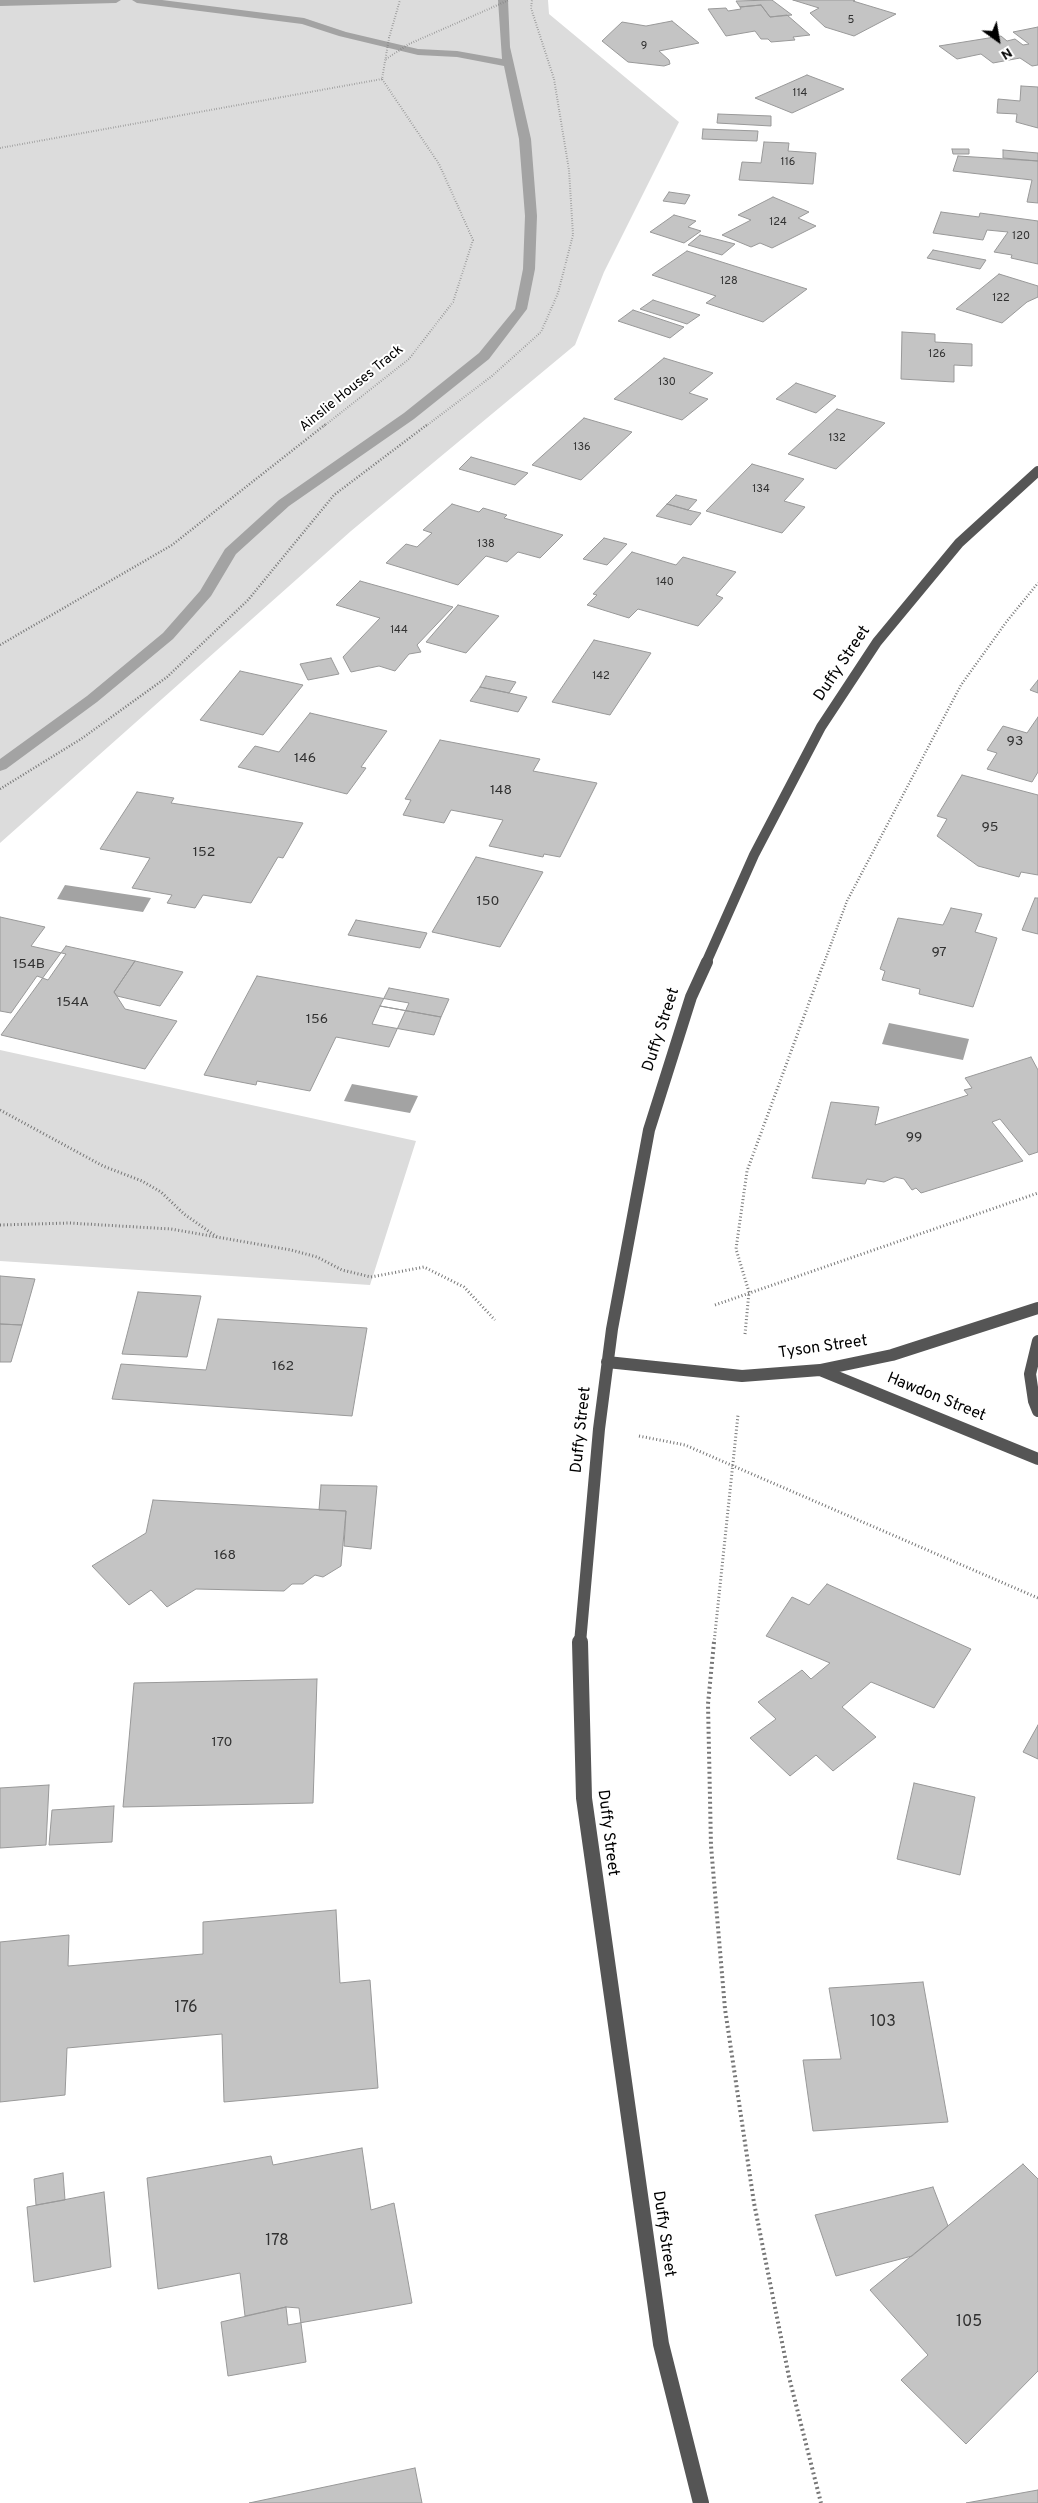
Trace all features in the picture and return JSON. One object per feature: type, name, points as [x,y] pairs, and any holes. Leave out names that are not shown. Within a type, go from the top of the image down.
[{"type":"street","name":"Duffy Street","points":[[701,2503],[661,2344],[584,1798],[580,1640],[607,1362],[649,1130],[690,997],[754,855],[821,727],[877,642],[958,543],[1038,471]]},
{"type":"street","name":"Tyson Street","points":[[607,1362],[742,1376],[820,1370],[892,1355],[1038,1308]]},
{"type":"street","points":[[1038,1341],[1030,1374],[1034,1401],[1038,1411]]},
{"type":"street","name":"Hawdon Street","points":[[820,1370],[1038,1459]]},
{"type":"path","points":[[0,148],[382,79],[389,38],[400,0]]},
{"type":"path","points":[[386,60],[409,44],[509,0]]},
{"type":"path","points":[[0,789],[81,739],[167,677],[248,600],[334,495],[492,376],[541,332],[558,293],[573,235],[569,170],[554,79],[531,8],[532,0]]},
{"type":"path","name":"Ainslie Houses Track","points":[[0,644],[172,545],[409,360],[453,302],[473,240],[439,164],[382,79]]},
{"type":"path","points":[[749,1292],[736,1248],[747,1171],[848,900],[961,685],[1006,621],[1038,583]]},
{"type":"path","points":[[0,1110],[103,1166],[148,1185],[220,1238]]},
{"type":"path","points":[[715,1304],[1038,1193]]},
{"type":"path","points":[[0,1225],[69,1223],[171,1229],[291,1250],[317,1257],[342,1270],[371,1278],[424,1267],[464,1287],[495,1320]]},
{"type":"path","points":[[599,1429],[685,1445],[1038,1598]]},
{"type":"path","points":[[733,1467],[708,1704],[711,1846],[724,1999],[754,2203],[789,2377],[821,2503]]},
{"type":"shaded area","points":[[0,0],[548,0],[549,14],[679,122],[604,272],[575,345],[351,531],[0,843]]},
{"type":"shaded area","points":[[65,885],[151,898],[143,912],[57,899]]},
{"type":"shaded area","points":[[889,1023],[969,1039],[963,1060],[882,1044]]},
{"type":"shaded area","points":[[0,1050],[416,1141],[370,1285],[0,1261]]},
{"type":"shaded area","points":[[352,1084],[418,1096],[410,1113],[344,1101]]},
{"type":"building","points":[[772,0],[792,15],[770,17],[761,5],[740,7],[736,1]]},
{"type":"building","points":[[793,0],[855,0],[853,1],[896,14],[854,36],[825,27],[810,13],[819,8]]},
{"type":"building","points":[[761,5],[770,17],[787,15],[810,35],[793,37],[795,40],[771,42],[768,39],[761,39],[755,31],[726,36],[708,9],[726,8],[728,11],[741,9],[740,7]]},
{"type":"building","points":[[672,21],[699,43],[659,51],[669,60],[670,64],[664,66],[628,62],[602,41],[622,22],[646,26]]},
{"type":"building","points":[[1038,27],[1038,65],[1032,66],[1020,58],[993,63],[981,54],[957,59],[939,46],[1001,36],[1007,41],[1015,39],[1023,45],[1029,44],[1013,32]]},
{"type":"building","points":[[807,75],[844,89],[792,113],[755,98]]},
{"type":"building","points":[[1021,86],[1038,87],[1038,128],[1016,122],[1017,114],[997,113],[998,99],[1020,101]]},
{"type":"building","points":[[718,114],[771,116],[771,126],[717,123]]},
{"type":"building","points":[[703,129],[758,131],[757,141],[702,139]]},
{"type":"building","points":[[764,142],[789,143],[788,151],[816,153],[813,184],[739,180],[742,162],[761,163]]},
{"type":"building","points":[[952,149],[969,149],[969,154],[953,154]]},
{"type":"building","points":[[1003,150],[1038,153],[1038,161],[1003,158]]},
{"type":"building","points":[[958,156],[1038,161],[1038,203],[1027,202],[1032,180],[953,171]]},
{"type":"building","points":[[669,192],[690,195],[685,204],[663,201]]},
{"type":"building","points":[[773,197],[809,212],[798,218],[816,226],[772,248],[760,243],[751,247],[722,235],[751,220],[738,215]]},
{"type":"building","points":[[941,212],[979,217],[980,213],[1038,221],[1038,264],[1011,258],[1012,255],[994,252],[1008,232],[987,230],[983,240],[933,233]]},
{"type":"building","points":[[674,215],[696,221],[688,227],[701,231],[684,243],[650,232]]},
{"type":"building","points":[[700,235],[735,244],[722,255],[688,245]]},
{"type":"building","points":[[933,250],[986,260],[980,269],[927,258]]},
{"type":"building","points":[[687,251],[807,289],[763,322],[706,303],[716,296],[652,275]]},
{"type":"building","points":[[999,274],[1038,286],[1038,297],[1027,302],[1002,323],[956,309]]},
{"type":"building","points":[[653,300],[700,315],[687,324],[640,309]]},
{"type":"building","points":[[633,310],[684,327],[670,338],[618,321]]},
{"type":"building","points":[[902,332],[935,334],[935,342],[972,344],[972,366],[954,365],[954,382],[901,379]]},
{"type":"building","points":[[664,358],[713,373],[689,393],[708,399],[682,420],[614,399]]},
{"type":"building","points":[[796,383],[836,396],[816,413],[776,399]]},
{"type":"building","points":[[837,409],[885,423],[836,469],[788,454]]},
{"type":"building","points":[[584,418],[632,432],[581,480],[532,465]]},
{"type":"building","points":[[471,457],[528,473],[515,485],[459,469]]},
{"type":"building","points":[[752,464],[804,479],[784,501],[805,507],[782,533],[706,511]]},
{"type":"building","points":[[676,495],[697,500],[688,510],[667,504]]},
{"type":"building","points":[[452,504],[479,512],[483,508],[507,515],[504,518],[563,535],[540,558],[518,552],[507,562],[486,556],[458,585],[386,563],[406,544],[417,547],[432,533],[423,530]]},
{"type":"building","points":[[667,504],[701,513],[691,525],[656,516]]},
{"type":"building","points":[[604,538],[627,544],[607,565],[583,559]]},
{"type":"building","points":[[632,552],[676,565],[683,557],[736,572],[716,595],[723,598],[698,626],[638,609],[629,618],[587,605],[597,595],[593,594]]},
{"type":"building","points":[[360,581],[453,607],[417,645],[421,652],[409,654],[395,671],[379,666],[351,672],[343,657],[380,618],[336,605]]},
{"type":"building","points":[[458,605],[499,616],[466,653],[426,642]]},
{"type":"building","points":[[594,640],[651,653],[610,715],[552,702]]},
{"type":"building","points":[[331,658],[339,674],[308,680],[300,664]]},
{"type":"building","points":[[240,671],[303,685],[263,735],[200,720]]},
{"type":"building","points":[[486,676],[516,682],[509,693],[480,687]]},
{"type":"building","points":[[1038,680],[1038,693],[1030,690]]},
{"type":"building","points":[[480,687],[527,697],[518,712],[470,701]]},
{"type":"building","points":[[310,713],[387,731],[361,767],[366,768],[347,794],[238,767],[255,746],[279,752]]},
{"type":"building","points":[[1038,717],[1038,772],[1032,782],[987,769],[997,753],[987,750],[1003,726],[1027,733]]},
{"type":"building","points":[[440,740],[540,759],[533,771],[597,783],[560,857],[544,854],[543,857],[489,846],[503,820],[451,810],[444,823],[403,815],[411,800],[405,799]]},
{"type":"building","points":[[962,775],[1038,795],[1038,875],[1021,872],[1019,877],[978,866],[937,836],[947,819],[937,816]]},
{"type":"building","points":[[137,792],[174,798],[171,803],[303,823],[283,858],[278,857],[251,903],[203,895],[195,908],[167,903],[172,895],[132,888],[150,858],[100,849]]},
{"type":"building","points":[[476,857],[543,872],[500,947],[432,932]]},
{"type":"building","points":[[1035,898],[1038,898],[1038,934],[1022,930]]},
{"type":"building","points":[[951,908],[982,914],[975,932],[997,938],[973,1007],[919,994],[920,989],[882,980],[885,971],[880,969],[898,918],[943,925]]},
{"type":"building","points":[[0,917],[45,927],[31,946],[66,954],[48,980],[37,976],[11,1013],[0,1011]]},
{"type":"building","points":[[356,920],[427,933],[420,948],[348,935]]},
{"type":"building","points":[[66,946],[135,961],[114,992],[125,1009],[177,1021],[145,1069],[1,1035]]},
{"type":"building","points":[[135,961],[183,972],[160,1006],[117,996],[114,992]]},
{"type":"building","points":[[257,976],[409,1003],[389,1047],[336,1037],[310,1091],[257,1081],[256,1085],[204,1075]]},
{"type":"building","points":[[389,988],[449,999],[441,1017],[380,1006]]},
{"type":"building","points":[[380,1006],[441,1017],[434,1035],[372,1024]]},
{"type":"building","points":[[1031,1057],[1038,1070],[1038,1152],[1029,1155],[1000,1119],[992,1122],[1023,1161],[921,1193],[916,1188],[912,1190],[904,1179],[895,1177],[884,1182],[867,1179],[865,1184],[812,1178],[831,1102],[879,1107],[875,1125],[968,1095],[964,1090],[972,1088],[965,1078]]},
{"type":"building","points":[[0,1276],[35,1279],[22,1325],[0,1324]]},
{"type":"building","points":[[138,1292],[201,1296],[187,1357],[122,1354]]},
{"type":"building","points":[[218,1319],[367,1328],[352,1416],[112,1399],[121,1364],[206,1370]]},
{"type":"building","points":[[0,1324],[22,1325],[11,1362],[0,1362]]},
{"type":"building","points":[[321,1485],[377,1486],[371,1549],[344,1546],[346,1511],[319,1510]]},
{"type":"building","points":[[153,1500],[346,1511],[341,1566],[323,1577],[315,1575],[303,1584],[292,1584],[284,1591],[196,1589],[167,1607],[151,1590],[129,1605],[92,1566],[146,1533]]},
{"type":"building","points":[[827,1584],[971,1649],[934,1708],[871,1682],[842,1707],[876,1737],[833,1771],[816,1755],[790,1776],[750,1738],[776,1719],[758,1702],[802,1670],[811,1679],[830,1663],[766,1636],[792,1597],[809,1605]]},
{"type":"building","points":[[317,1679],[313,1803],[123,1807],[134,1683]]},
{"type":"building","points":[[1038,1725],[1038,1759],[1023,1752]]},
{"type":"building","points":[[914,1783],[975,1797],[960,1875],[897,1859]]},
{"type":"building","points":[[49,1785],[46,1845],[0,1848],[0,1788]]},
{"type":"building","points":[[114,1806],[112,1842],[49,1845],[52,1810]]},
{"type":"building","points":[[336,1910],[340,1983],[370,1980],[378,2088],[224,2102],[222,2034],[67,2048],[65,2095],[0,2102],[0,1942],[69,1935],[68,1966],[203,1954],[203,1922]]},
{"type":"building","points":[[923,1982],[948,2122],[813,2131],[803,2060],[841,2059],[829,1988]]},
{"type":"building","points":[[362,2148],[371,2210],[394,2203],[412,2303],[288,2325],[286,2307],[245,2316],[240,2273],[158,2289],[147,2178],[271,2156],[273,2165]]},
{"type":"building","points":[[1023,2164],[1038,2179],[1038,2371],[966,2444],[901,2380],[928,2355],[870,2290]]},
{"type":"building","points":[[63,2173],[65,2200],[36,2205],[34,2179]]},
{"type":"building","points":[[933,2187],[948,2226],[912,2256],[836,2276],[815,2215]]},
{"type":"building","points":[[104,2192],[111,2267],[34,2282],[27,2207]]},
{"type":"building","points":[[286,2307],[299,2308],[306,2362],[228,2376],[221,2322]]},
{"type":"building","points":[[415,2468],[422,2503],[249,2503]]},
{"type":"building","points":[[1038,2490],[1038,2503],[966,2503]]},
{"type":"waterway","points":[[0,3],[116,0]]},
{"type":"waterway","points":[[137,0],[304,21],[343,34],[418,52],[457,54],[509,64]]},
{"type":"waterway","points":[[503,0],[505,47],[509,64]]},
{"type":"waterway","points":[[0,766],[92,699],[168,636],[206,593],[230,552],[284,503],[409,416],[484,356],[521,309],[529,269],[531,216],[525,139],[509,64]]}]
